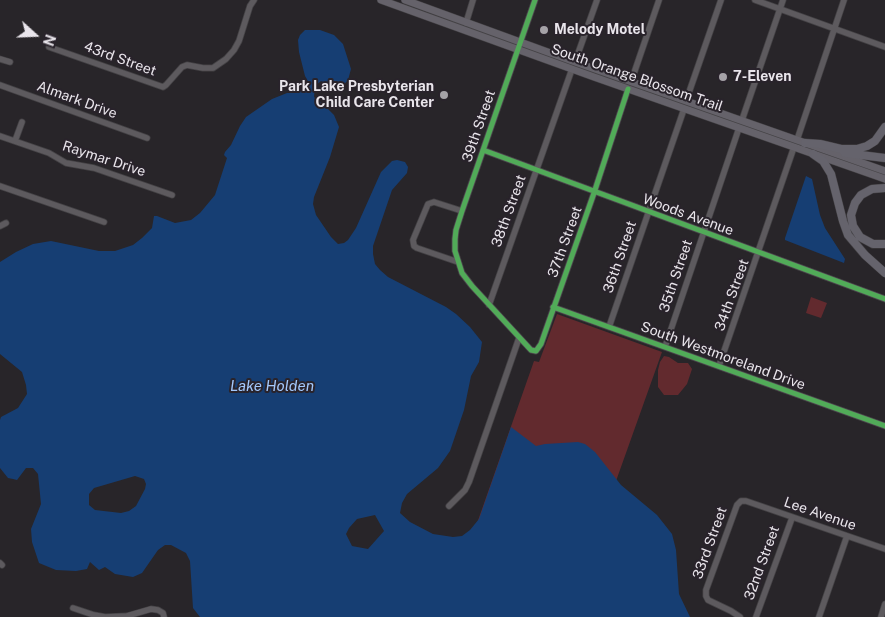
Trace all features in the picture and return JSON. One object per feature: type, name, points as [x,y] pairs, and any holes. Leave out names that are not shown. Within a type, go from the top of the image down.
[{"type":"highway","points":[[805,143],[816,143],[840,149],[857,149],[873,143],[881,135],[885,127]]},
{"type":"highway","points":[[814,150],[885,158]]},
{"type":"highway","points":[[814,150],[831,174],[842,222],[848,234],[865,255],[885,273]]},
{"type":"highway","points":[[885,188],[869,190],[859,196],[853,206],[851,217],[854,229],[862,238],[873,244],[885,244]]},
{"type":"main road","name":"South Orange Blossom Trail","points":[[381,0],[518,50],[574,66],[740,124]]},
{"type":"main road","name":"South Orange Blossom Trail","points":[[408,1],[520,42],[574,66]]},
{"type":"main road","points":[[396,6],[403,5],[408,1]]},
{"type":"main road","name":"South Orange Blossom Trail","points":[[685,105],[694,112],[704,112],[795,144],[885,171]]},
{"type":"main road","name":"South Orange Blossom Trail","points":[[795,144],[805,143],[814,150],[885,179]]},
{"type":"street","name":"43rd Street","points":[[49,47],[163,86],[182,67],[187,65],[213,68],[226,59],[234,50],[254,0]]},
{"type":"street","points":[[466,23],[473,0]]},
{"type":"street","name":"39th Street","points":[[458,262],[455,239],[456,230],[535,0]]},
{"type":"street","name":"38th Street","points":[[489,305],[597,0]]},
{"type":"street","name":"37th Street","points":[[519,338],[531,350],[538,350],[594,193],[659,0]]},
{"type":"street","name":"36th Street","points":[[609,327],[721,0]]},
{"type":"street","points":[[755,0],[885,47]]},
{"type":"street","name":"35th Street","points":[[664,347],[783,0]]},
{"type":"street","name":"34th Street","points":[[719,366],[844,0]]},
{"type":"street","points":[[0,59],[10,62]]},
{"type":"street","name":"Almark Drive","points":[[0,86],[147,138]]},
{"type":"street","points":[[32,97],[34,90]]},
{"type":"street","points":[[15,141],[22,122]]},
{"type":"street","name":"Raymar Drive","points":[[0,136],[49,154],[66,163],[94,168],[172,195]]},
{"type":"street","name":"Woods Avenue","points":[[483,150],[594,193],[885,299]]},
{"type":"street","points":[[0,186],[104,222]]},
{"type":"street","points":[[449,506],[465,490],[469,482],[519,338],[467,279],[458,262],[414,246],[413,240],[428,204],[434,202],[462,211]]},
{"type":"street","points":[[0,226],[6,222]]},
{"type":"street","name":"South Westmoreland Drive","points":[[553,307],[885,426]]},
{"type":"street","name":"33rd Street","points":[[740,617],[708,600],[706,590],[737,505],[741,501],[746,501]]},
{"type":"street","name":"Lee Avenue","points":[[746,501],[885,549]]},
{"type":"street","name":"32nd Street","points":[[756,617],[792,518]]},
{"type":"street","points":[[819,617],[848,536]]},
{"type":"street","points":[[880,617],[885,604]]},
{"type":"street","points":[[73,608],[94,616],[105,617],[127,616],[144,610],[154,609],[163,614],[164,617]]},
{"type":"shaded area","points":[[811,297],[827,303],[821,318],[806,313]]},
{"type":"shaded area","points":[[557,314],[662,352],[585,568],[475,529],[534,361],[539,362]]},
{"type":"shaded area","points":[[664,356],[678,363],[688,363],[692,369],[687,384],[678,395],[664,395],[658,387],[658,370]]},
{"type":"water","name":"Lake Holden","points":[[305,30],[320,30],[334,35],[343,44],[351,69],[348,80],[339,90],[321,81],[315,86],[314,97],[334,115],[339,127],[330,157],[314,197],[313,204],[316,215],[338,244],[344,243],[356,228],[381,172],[392,161],[405,162],[408,167],[407,173],[392,190],[373,246],[375,264],[388,277],[456,314],[482,342],[479,362],[471,376],[464,410],[450,451],[438,468],[407,494],[402,503],[400,513],[410,522],[433,534],[453,537],[462,536],[479,519],[511,427],[536,446],[578,442],[585,444],[595,452],[621,485],[657,515],[672,534],[676,550],[679,594],[690,617],[200,617],[193,608],[190,561],[186,553],[171,545],[165,545],[158,550],[142,573],[133,577],[115,574],[105,567],[99,570],[90,562],[87,569],[76,571],[56,570],[39,563],[32,542],[31,529],[41,504],[38,474],[33,468],[26,468],[17,480],[8,478],[0,468],[1,417],[18,408],[27,394],[22,372],[0,354],[0,262],[33,244],[51,241],[99,251],[115,251],[133,245],[142,238],[152,228],[154,216],[175,223],[191,220],[200,213],[215,195],[227,158],[224,155],[225,152],[231,145],[246,117],[272,99],[287,93],[296,93],[309,83],[305,76],[299,52],[298,40]],"holes":[[[135,476],[144,479],[146,484],[136,506],[129,511],[121,513],[95,510],[89,505],[89,494],[94,488]],[[375,515],[384,531],[368,549],[352,546],[346,534],[349,528],[357,519]]]},
{"type":"water","points":[[806,176],[812,179],[820,215],[825,228],[845,259],[844,263],[785,240]]},
{"type":"cycle path","points":[[535,0],[462,211],[455,239],[455,251],[462,273],[531,350],[536,351],[541,344],[628,89]]},
{"type":"cycle path","points":[[483,150],[885,299]]},
{"type":"cycle path","points":[[553,307],[885,426]]},
{"type":"place","name":"Melody Motel","points":[[544,30]]},
{"type":"place","name":"7-Eleven","points":[[723,77]]},
{"type":"place","name":"Park Lake Presbyterian Child Care Center","points":[[444,95]]}]
